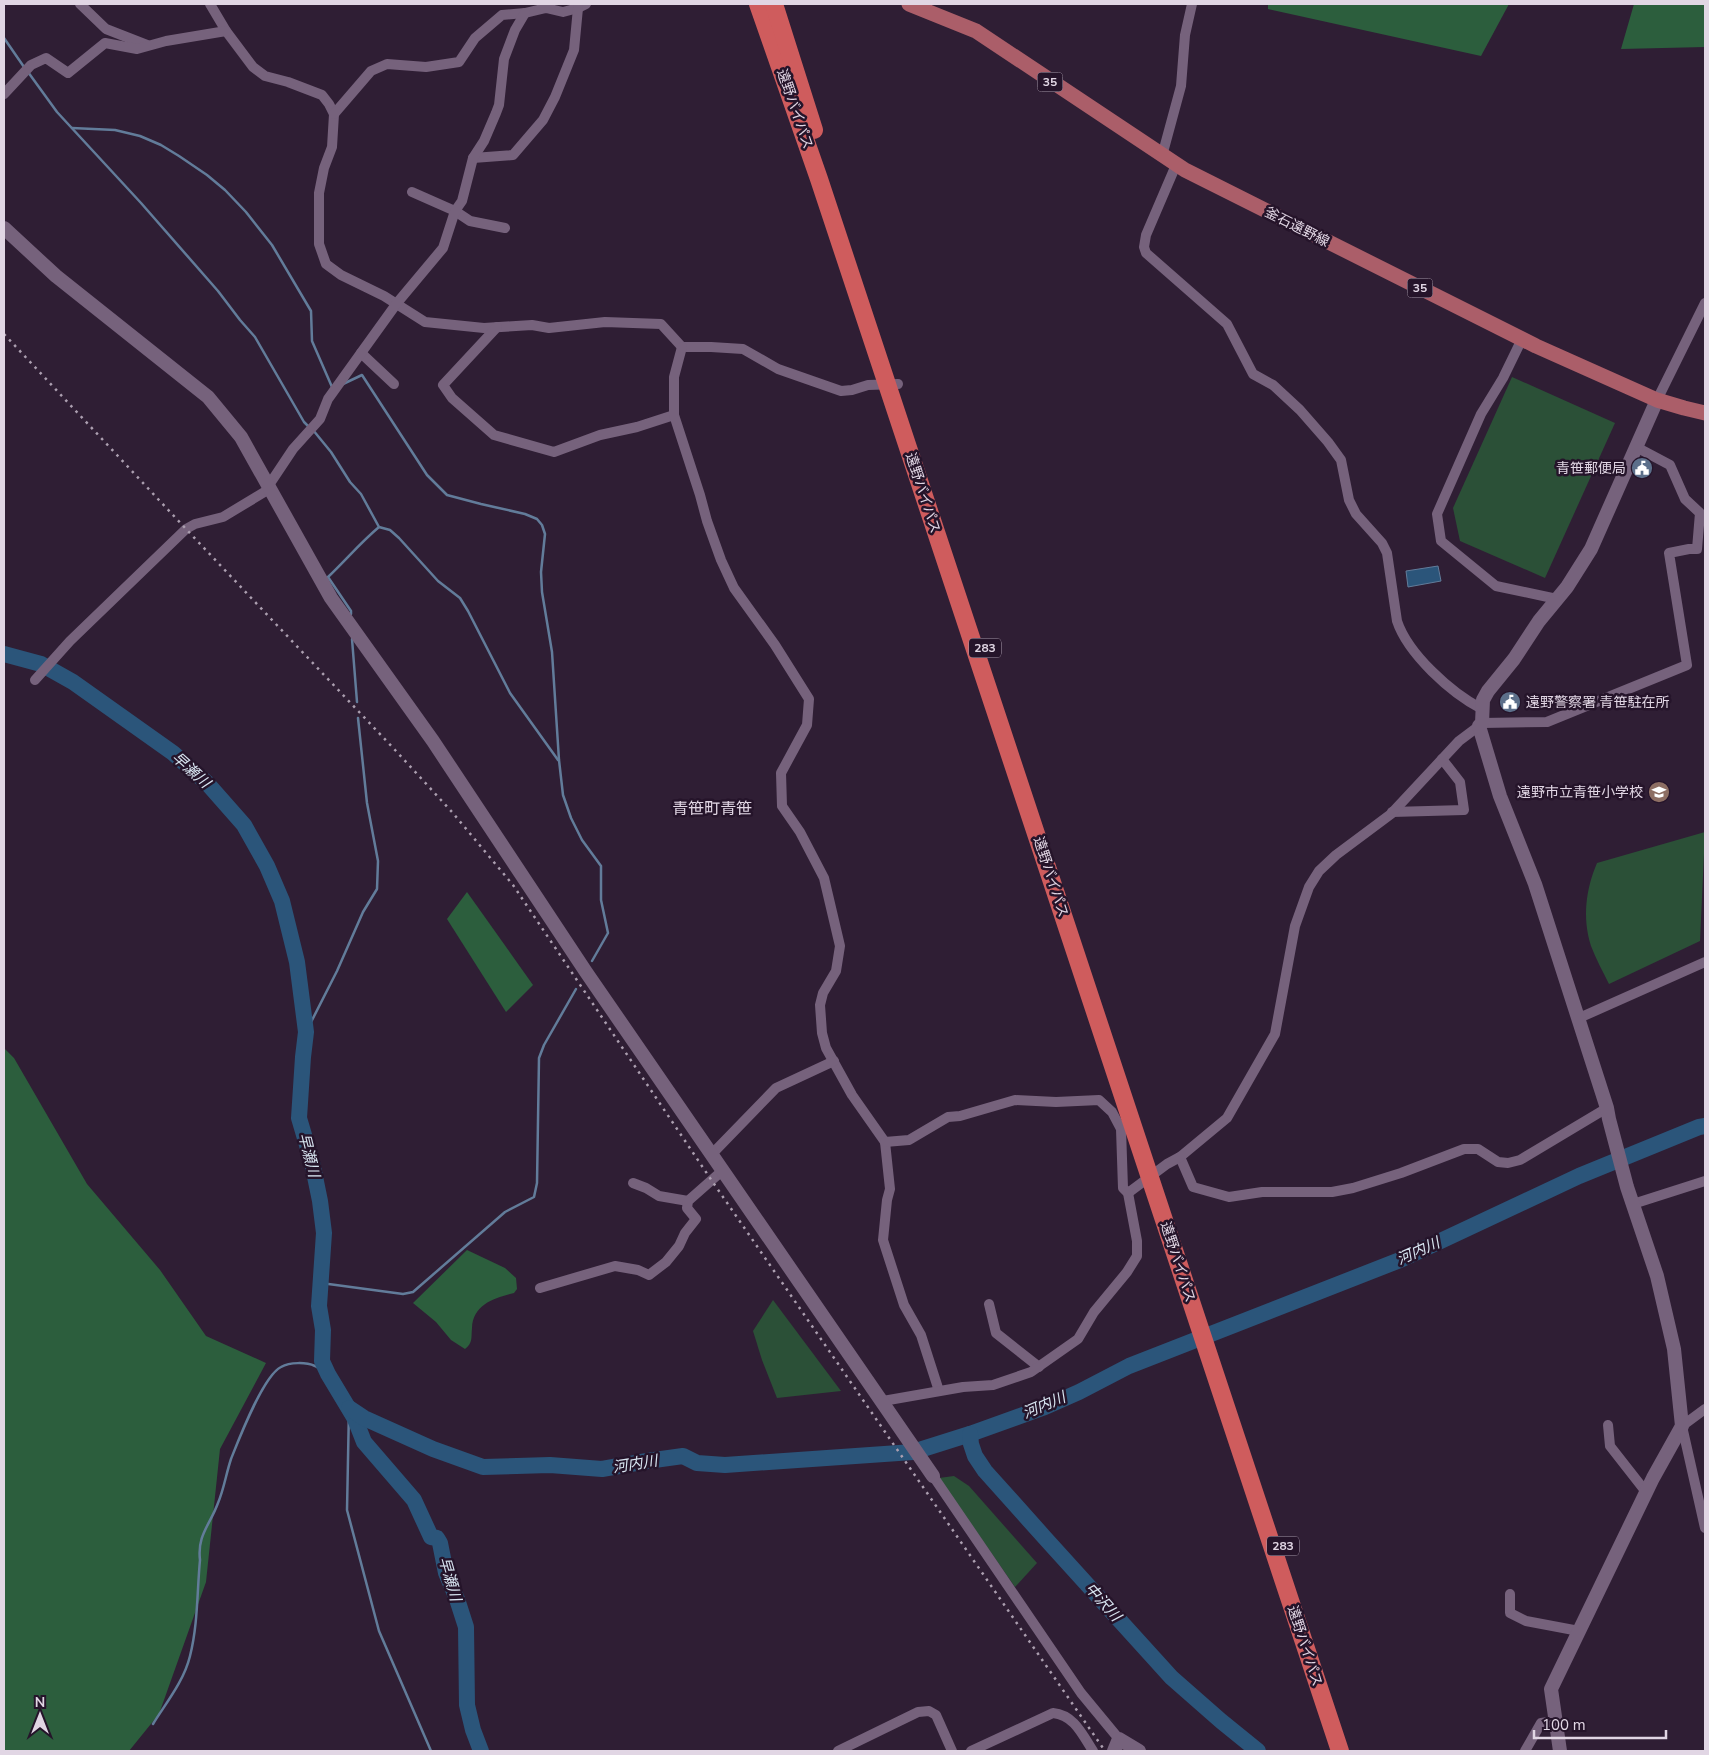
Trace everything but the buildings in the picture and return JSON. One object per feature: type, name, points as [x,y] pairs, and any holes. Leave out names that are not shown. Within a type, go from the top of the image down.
[{"type":"highway","name":"遠野バイパス","points":[[758,4],[893,384]]},
{"type":"highway","name":"遠野バイパス","points":[[774,4],[893,384],[1002,715],[1242,1437],[1351,1751]]},
{"type":"highway","name":"遠野バイパス","points":[[1242,1437],[1340,1751]]},
{"type":"main road","name":"釜石遠野線","points":[[915,5],[976,31],[1176,165],[1522,339],[1657,400],[1705,413]]},
{"type":"street","points":[[80,4],[106,29],[148,45]]},
{"type":"street","points":[[210,4],[226,31],[253,68],[266,76],[295,84],[322,95],[334,114],[332,147],[324,168],[319,193],[320,244],[326,264],[341,275],[397,303],[425,322],[462,326],[532,325],[549,328],[605,322],[661,324],[682,347],[743,349],[778,369],[841,391],[868,385],[893,384]]},
{"type":"street","points":[[1162,156],[1181,86],[1185,35],[1192,4]]},
{"type":"street","points":[[334,114],[371,71],[387,64],[426,67],[459,62],[476,38],[502,15],[525,13],[546,8],[563,12],[582,6],[574,50],[555,97],[543,120],[513,156],[473,158]]},
{"type":"street","points":[[35,680],[70,641],[186,529],[195,524],[223,516],[270,487],[293,449],[316,425],[332,394],[361,353],[397,303],[443,248],[455,211],[462,201],[473,158],[484,141],[496,113],[499,104],[504,59],[515,30],[525,13]]},
{"type":"street","points":[[4,94],[30,66],[46,58],[68,73],[105,43],[136,49],[166,40],[226,31]]},
{"type":"street","points":[[1176,165],[1146,235],[1144,247],[1146,253],[1227,324],[1253,374],[1273,385],[1300,410],[1328,442],[1341,460],[1349,500],[1356,514],[1382,543],[1387,553],[1397,621],[1401,631],[1430,670],[1468,702],[1482,709]]},
{"type":"street","points":[[412,192],[455,211],[470,221],[504,228]]},
{"type":"street","points":[[4,228],[56,276],[208,397],[241,437],[331,598],[433,741],[586,972],[883,1401],[1116,1748],[1139,1751]]},
{"type":"street","points":[[1705,303],[1657,400],[1590,550],[1568,588],[1539,622],[1514,660],[1488,691],[1483,700],[1480,725],[1500,796],[1535,884],[1580,1018],[1633,1204],[1657,1276],[1674,1349],[1682,1426],[1705,1528]]},
{"type":"street","points":[[497,327],[443,385],[452,398],[494,435],[554,452],[600,435],[637,427],[674,415]]},
{"type":"street","points":[[1522,339],[1481,414],[1437,514],[1441,541],[1496,586],[1557,599]]},
{"type":"street","points":[[682,347],[674,377],[674,415],[707,521],[734,588],[775,645],[810,699],[807,725],[781,773],[782,806],[800,832],[824,878],[840,946],[836,971],[823,993],[820,1005],[822,1033],[826,1048],[852,1095],[885,1142],[890,1189],[883,1240],[904,1305],[921,1335],[939,1391]]},
{"type":"street","points":[[361,353],[394,384]]},
{"type":"street","points":[[1128,1192],[1180,1157],[1227,1118],[1275,1034],[1295,926],[1309,886],[1318,871],[1392,812],[1459,741],[1480,725],[1547,722],[1688,666],[1669,554],[1689,549],[1701,550],[1703,514],[1685,499],[1670,465],[1636,447]]},
{"type":"street","points":[[1392,812],[1464,810],[1460,782],[1442,759]]},
{"type":"street","points":[[1580,1018],[1705,962]]},
{"type":"street","points":[[711,1155],[776,1088],[834,1061]]},
{"type":"street","points":[[883,1401],[964,1387],[993,1385],[1031,1372],[1039,1367],[1078,1340],[1094,1312],[1127,1272],[1136,1256],[1137,1240],[1128,1192],[1123,1188],[1120,1129],[1112,1112],[1099,1100],[1056,1102],[1015,1100],[960,1116],[948,1117],[909,1140],[885,1142]]},
{"type":"street","points":[[1180,1157],[1193,1187],[1229,1197],[1262,1192],[1332,1192],[1353,1188],[1401,1173],[1464,1149],[1478,1148],[1498,1162],[1508,1163],[1520,1160],[1608,1113]]},
{"type":"street","points":[[540,1288],[615,1266],[649,1274],[666,1262],[696,1219],[687,1208],[688,1201],[722,1171]]},
{"type":"street","points":[[1633,1204],[1705,1181]]},
{"type":"street","points":[[633,1183],[659,1196],[688,1201]]},
{"type":"street","points":[[989,1304],[996,1333],[1039,1367]]},
{"type":"street","points":[[1560,1751],[1551,1689],[1670,1446],[1682,1426],[1705,1409]]},
{"type":"street","points":[[1608,1425],[1610,1446],[1646,1492]]},
{"type":"street","points":[[1510,1594],[1510,1613],[1526,1621],[1579,1631]]},
{"type":"street","points":[[838,1751],[918,1712],[929,1711],[936,1715],[952,1751]]},
{"type":"street","points":[[971,1751],[1053,1713],[1062,1714],[1073,1720],[1093,1751]]},
{"type":"street","points":[[1526,1751],[1541,1723],[1555,1720]]},
{"type":"green space","points":[[1268,4],[1509,4],[1481,56],[1268,9]]},
{"type":"green space","points":[[1634,4],[1705,4],[1705,47],[1621,49]]},
{"type":"green space","points":[[1512,377],[1615,423],[1545,578],[1460,541],[1453,508]]},
{"type":"green space","points":[[1705,832],[1700,941],[1609,984],[1597,961],[1588,935],[1586,903],[1597,863]]},
{"type":"green space","points":[[467,892],[533,985],[506,1012],[447,919]]},
{"type":"green space","points":[[4,1048],[14,1058],[87,1184],[160,1270],[206,1336],[266,1363],[220,1449],[206,1582],[159,1714],[129,1751],[4,1751]]},
{"type":"green space","points":[[467,1250],[505,1268],[516,1278],[517,1289],[514,1293],[486,1303],[476,1313],[473,1320],[470,1342],[465,1349],[451,1340],[436,1322],[413,1303]]},
{"type":"green space","points":[[773,1300],[841,1391],[777,1398],[753,1331]]},
{"type":"green space","points":[[954,1476],[969,1486],[1037,1563],[1015,1587],[939,1478]]},
{"type":"water","points":[[1438,566],[1441,581],[1408,587],[1406,571]]},
{"type":"waterway","points":[[4,38],[24,67]]},
{"type":"waterway","points":[[28,72],[57,112],[141,203],[218,291],[255,337],[304,422],[309,427]]},
{"type":"waterway","points":[[72,128],[115,130],[140,136],[161,145],[179,156],[225,190],[246,212],[272,245],[311,311],[312,341],[332,387]]},
{"type":"waterway","points":[[343,384],[362,375],[427,475],[447,495],[525,514],[537,519],[542,525],[545,534],[541,572],[542,592],[552,652],[563,795],[571,818],[582,840],[601,866],[601,900],[608,933],[592,961]]},
{"type":"waterway","points":[[313,430],[331,452],[350,482],[361,494],[379,527],[390,530],[438,581],[460,598],[510,693],[558,760]]},
{"type":"waterway","points":[[351,614],[351,611],[328,577],[379,527]]},
{"type":"waterway","points":[[352,639],[357,702]]},
{"type":"waterway","name":"早瀬川","points":[[4,654],[41,664],[73,682],[173,753],[207,783],[244,825],[267,866],[282,901],[297,962],[306,1032],[299,1118],[312,1162],[324,1233],[319,1306],[323,1330],[322,1361],[355,1419],[364,1442],[414,1500],[431,1537],[437,1538],[440,1543],[446,1573],[466,1627],[467,1705],[473,1730],[481,1751]]},
{"type":"waterway","points":[[306,1032],[337,971],[363,912],[377,889],[378,861],[367,803],[358,718]]},
{"type":"waterway","points":[[321,1283],[403,1294],[413,1292],[505,1212],[534,1197],[537,1183],[539,1058],[544,1045],[576,989]]},
{"type":"waterway","name":"河内川","points":[[349,1408],[364,1418],[433,1449],[483,1467],[550,1465],[602,1469],[683,1456],[697,1463],[725,1465],[913,1452],[1045,1407],[1129,1366],[1400,1260],[1579,1176],[1705,1126]]},
{"type":"waterway","points":[[153,1724],[184,1674],[190,1656],[196,1620],[200,1544],[215,1511],[231,1459],[252,1409],[267,1382],[274,1373],[285,1365],[293,1363],[307,1364],[315,1366],[328,1374]]},
{"type":"waterway","points":[[349,1408],[347,1510],[379,1631],[431,1751]]},
{"type":"waterway","name":"中沢川","points":[[970,1434],[975,1456],[985,1471],[1172,1678],[1258,1751]]},
{"type":"railway","points":[[4,334],[396,751],[452,812],[513,885],[712,1181],[1105,1751]]},
{"type":"place","name":"青笹郵便局","points":[[1642,468]]},
{"type":"place","name":"遠野警察署 青笹駐在所","points":[[1510,702]]},
{"type":"place","name":"遠野市立青笹小学校","points":[[1659,792]]},
{"type":"district","name":"青笹町青笹","points":[[712,809]]}]
